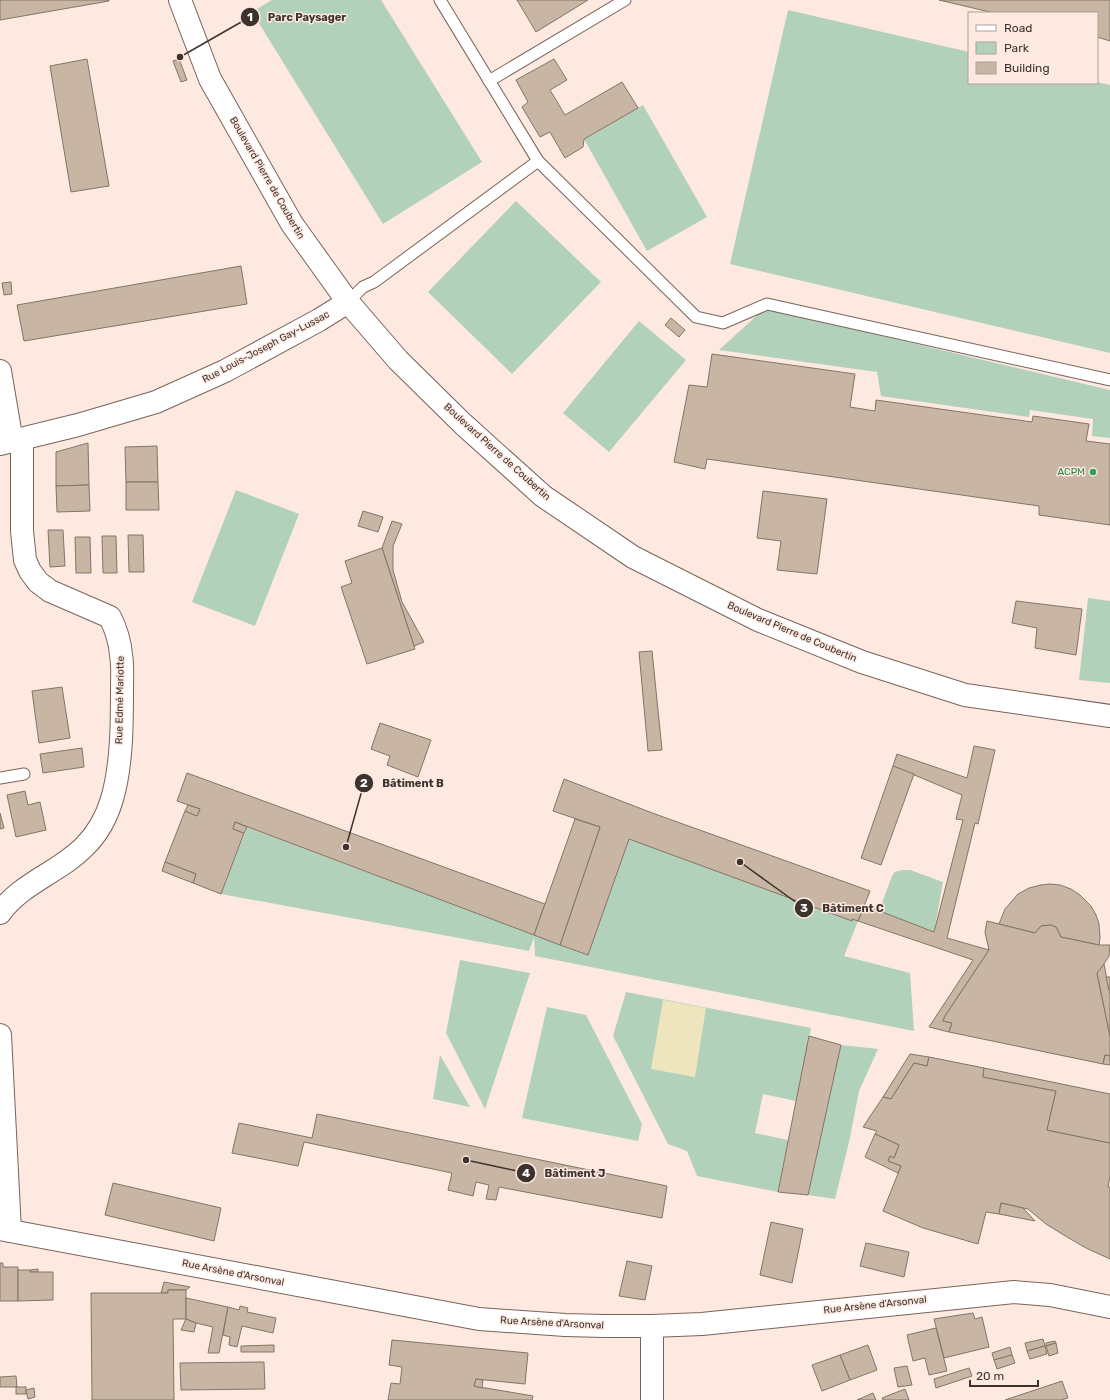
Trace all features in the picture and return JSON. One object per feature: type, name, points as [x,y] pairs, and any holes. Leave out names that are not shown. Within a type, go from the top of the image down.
[{"type":"street","name":"Boulevard Pierre de Coubertin","points":[[180,0],[210,79],[292,224],[348,302],[398,360],[463,424],[544,496],[633,557],[758,620],[862,662],[965,695],[1110,716]]},
{"type":"street","name":"Rue Louis-Joseph Gay-Lussac","points":[[11,442],[78,425],[156,402],[225,371],[319,320],[348,302]]},
{"type":"street","points":[[0,371],[11,442]]},
{"type":"street","name":"Rue Edmé Mariotte","points":[[0,913],[7,903],[17,895],[56,869],[85,846],[102,822],[112,799],[118,767],[122,711],[121,656],[116,629],[110,617],[50,591],[38,582],[30,571],[26,560],[11,442]]},
{"type":"street","points":[[0,1035],[5,1230]]},
{"type":"street","name":"Rue Arsène d'Arsonval","points":[[5,1230],[479,1319],[565,1325],[652,1326],[702,1324],[1014,1292],[1050,1295],[1110,1307]]},
{"type":"street","points":[[652,1326],[652,1400]]},
{"type":"lane","points":[[440,0],[538,162],[696,317],[723,323],[767,304],[1110,380]]},
{"type":"lane","points":[[489,81],[625,0]]},
{"type":"lane","points":[[348,302],[363,287],[374,282],[538,162]]},
{"type":"lane","points":[[0,778],[24,774]]},
{"type":"green space","points":[[272,0],[381,0],[482,162],[383,224],[252,12]]},
{"type":"green space","points":[[788,10],[968,52],[968,84],[1098,84],[1098,82],[1110,85],[1110,353],[730,264]]},
{"type":"green space","points":[[643,105],[707,217],[647,251],[584,139]]},
{"type":"green space","points":[[516,201],[601,282],[512,374],[428,292]]},
{"type":"green space","points":[[765,308],[1110,390],[1110,438],[1092,436],[1093,419],[1030,410],[1029,417],[881,396],[877,372],[719,350]]},
{"type":"green space","points":[[639,321],[686,360],[609,452],[563,413]]},
{"type":"green space","points":[[236,490],[299,514],[255,626],[192,602]]},
{"type":"green space","points":[[1088,598],[1110,601],[1110,683],[1079,680]]},
{"type":"green space","points":[[247,827],[588,955],[629,839],[851,920],[858,921],[844,956],[910,973],[914,1031],[535,956],[534,937],[529,951],[221,894]]},
{"type":"green space","points":[[910,870],[943,882],[934,932],[879,911],[892,876],[895,872]]},
{"type":"green space","points":[[460,960],[530,973],[485,1109],[446,1033]]},
{"type":"green space","points":[[626,992],[811,1028],[796,1101],[763,1094],[755,1133],[788,1140],[778,1192],[697,1176],[687,1151],[668,1144],[613,1036]]},
{"type":"green space","points":[[547,1007],[586,1015],[642,1124],[638,1141],[522,1118]]},
{"type":"green space","points":[[841,1045],[878,1049],[859,1091],[850,1138],[835,1199],[808,1195]]},
{"type":"green space","points":[[440,1055],[470,1107],[433,1099]]},
{"type":"sand","points":[[663,1000],[706,1008],[695,1077],[651,1069]]},
{"type":"building","points":[[0,0],[109,0],[109,1],[0,20]]},
{"type":"building","points":[[517,0],[588,0],[536,32]]},
{"type":"building","points":[[939,0],[1110,0],[1110,41],[1098,37],[1098,12],[990,12]]},
{"type":"building","points":[[87,59],[109,186],[71,192],[50,66]]},
{"type":"building","points":[[179,59],[187,80],[181,82],[173,61]]},
{"type":"building","points":[[554,59],[567,80],[550,90],[565,115],[622,82],[638,108],[584,139],[583,147],[565,158],[550,132],[540,137],[522,107],[528,102],[516,80]]},
{"type":"building","points":[[241,266],[247,304],[24,341],[17,305]]},
{"type":"building","points":[[11,282],[12,294],[4,295],[2,283]]},
{"type":"building","points":[[671,318],[685,330],[679,337],[665,325]]},
{"type":"building","points":[[712,354],[855,374],[850,407],[875,411],[876,400],[1032,422],[1033,416],[1089,424],[1086,441],[1110,444],[1110,525],[1039,515],[1039,506],[707,459],[705,469],[674,462],[689,385],[707,387]]},
{"type":"building","points":[[88,443],[89,485],[56,486],[56,452]]},
{"type":"building","points":[[157,446],[158,482],[126,482],[125,447]]},
{"type":"building","points":[[126,482],[158,482],[159,510],[126,510]]},
{"type":"building","points":[[89,485],[90,511],[57,512],[56,486]]},
{"type":"building","points":[[763,491],[827,499],[817,574],[777,570],[781,541],[757,538]]},
{"type":"building","points":[[363,511],[383,517],[378,532],[358,526]]},
{"type":"building","points":[[392,521],[402,524],[393,546],[393,570],[402,602],[424,642],[414,646],[382,548]]},
{"type":"building","points":[[48,530],[63,530],[65,566],[50,567]]},
{"type":"building","points":[[128,535],[143,535],[144,572],[129,572]]},
{"type":"building","points":[[102,536],[116,536],[117,573],[103,573]]},
{"type":"building","points":[[75,537],[90,537],[91,573],[76,573]]},
{"type":"building","points":[[382,548],[415,649],[367,664],[341,587],[352,583],[345,561]]},
{"type":"building","points":[[1016,601],[1082,609],[1076,655],[1035,648],[1037,628],[1012,623]]},
{"type":"building","points":[[652,651],[662,750],[648,751],[639,652]]},
{"type":"building","points":[[62,687],[70,738],[39,743],[32,691]]},
{"type":"building","points":[[380,723],[431,740],[418,777],[387,765],[390,756],[371,749]]},
{"type":"building","points":[[974,746],[995,750],[978,824],[975,823],[947,938],[989,950],[945,1016],[943,1021],[952,1023],[949,1032],[929,1027],[973,960],[858,921],[864,905],[934,932],[963,820],[956,819],[962,795],[893,766],[897,754],[967,778]]},
{"type":"building","points":[[82,748],[84,767],[43,773],[40,754]]},
{"type":"building","points":[[893,766],[914,774],[881,865],[861,858]]},
{"type":"building","points":[[187,773],[545,904],[534,935],[235,822],[233,829],[244,833],[221,894],[193,883],[196,874],[165,862],[185,811],[197,816],[200,809],[177,801]]},
{"type":"building","points":[[564,779],[655,814],[870,891],[858,921],[852,919],[852,921],[629,839],[588,955],[560,945],[600,827],[553,811]]},
{"type":"building","points":[[25,791],[28,805],[40,802],[46,830],[16,837],[7,795]]},
{"type":"building","points":[[188,805],[200,809],[197,816],[185,811]]},
{"type":"building","points":[[0,813],[4,828],[0,829]]},
{"type":"building","points":[[575,819],[600,827],[560,945],[534,935]]},
{"type":"building","points":[[235,822],[247,827],[244,833],[233,829]]},
{"type":"building","points":[[165,862],[196,874],[193,883],[162,871]]},
{"type":"building","points":[[1050,884],[1060,885],[1071,889],[1080,895],[1091,906],[1099,924],[1099,945],[1061,937],[1056,927],[1051,925],[1041,926],[1035,933],[999,924],[1005,909],[1018,894],[1029,888]]},
{"type":"building","points":[[987,921],[1035,933],[1041,926],[1051,925],[1056,927],[1061,937],[1099,945],[1110,945],[1109,956],[1097,973],[1110,1036],[1110,1056],[1105,1055],[1103,1064],[949,1032],[952,1023],[943,1021],[945,1016],[989,950],[985,932]]},
{"type":"building","points":[[1104,964],[1110,995],[1110,1036],[1097,973]]},
{"type":"building","points":[[1106,977],[1110,977],[1110,990],[1109,990]]},
{"type":"building","points":[[809,1036],[841,1045],[808,1195],[778,1192]]},
{"type":"building","points":[[910,1054],[929,1057],[927,1066],[914,1063],[891,1099],[883,1097]]},
{"type":"building","points":[[1105,1055],[1110,1056],[1110,1065],[1103,1064]]},
{"type":"building","points":[[929,1057],[984,1068],[983,1077],[1056,1091],[1047,1130],[1110,1143],[1110,1177],[1108,1187],[1110,1187],[1110,1259],[1067,1237],[1046,1224],[1028,1209],[1001,1203],[999,1214],[986,1212],[978,1244],[923,1228],[883,1211],[901,1166],[888,1161],[890,1156],[894,1158],[899,1145],[875,1134],[877,1131],[863,1127],[883,1097],[891,1099],[914,1063],[927,1066]]},
{"type":"building","points":[[984,1068],[1110,1094],[1110,1143],[1047,1130],[1056,1091],[983,1077]]},
{"type":"building","points":[[317,1114],[667,1186],[662,1218],[499,1187],[496,1200],[486,1199],[489,1185],[476,1182],[473,1196],[448,1190],[452,1173],[304,1142],[298,1166],[232,1153],[239,1123],[312,1138]]},
{"type":"building","points":[[875,1134],[899,1145],[894,1158],[890,1156],[888,1161],[901,1166],[898,1173],[865,1157]]},
{"type":"building","points":[[113,1183],[221,1208],[214,1241],[105,1215]]},
{"type":"building","points":[[1001,1203],[1023,1208],[1035,1221],[999,1214]]},
{"type":"building","points":[[771,1222],[803,1229],[792,1283],[760,1275]]},
{"type":"building","points":[[866,1243],[909,1252],[904,1277],[860,1266]]},
{"type":"building","points":[[627,1261],[652,1266],[645,1300],[619,1296]]},
{"type":"building","points":[[0,1263],[3,1263],[3,1267],[18,1267],[18,1301],[0,1301]]},
{"type":"building","points":[[38,1269],[38,1272],[30,1272],[30,1270]]},
{"type":"building","points":[[18,1270],[30,1270],[30,1272],[53,1272],[53,1300],[18,1301]]},
{"type":"building","points":[[164,1282],[190,1287],[186,1290],[168,1290],[168,1293],[161,1293]]},
{"type":"building","points":[[168,1290],[186,1290],[186,1319],[173,1319],[174,1400],[92,1400],[91,1293],[168,1293]]},
{"type":"building","points":[[186,1298],[228,1307],[219,1353],[208,1353],[213,1327],[186,1319]]},
{"type":"building","points":[[240,1306],[248,1308],[247,1312],[276,1318],[273,1333],[242,1326],[237,1347],[229,1345],[230,1337],[223,1335],[228,1307],[239,1310]]},
{"type":"building","points":[[973,1313],[975,1319],[982,1317],[989,1347],[944,1358],[934,1319]]},
{"type":"building","points":[[186,1319],[196,1323],[194,1332],[181,1330]]},
{"type":"building","points":[[936,1328],[947,1371],[929,1375],[925,1358],[913,1361],[907,1335]]},
{"type":"building","points":[[1043,1339],[1045,1346],[1027,1351],[1025,1343]]},
{"type":"building","points":[[392,1340],[528,1353],[525,1384],[476,1379],[474,1386],[533,1396],[532,1400],[388,1400],[391,1383],[400,1384],[402,1367],[389,1365]]},
{"type":"building","points":[[1055,1341],[1056,1343],[1046,1346],[1046,1343]]},
{"type":"building","points":[[1056,1343],[1058,1353],[1049,1356],[1046,1346]]},
{"type":"building","points":[[274,1345],[274,1352],[241,1352],[241,1346]]},
{"type":"building","points":[[868,1345],[877,1370],[850,1380],[840,1355]]},
{"type":"building","points":[[1045,1346],[1047,1354],[1030,1359],[1027,1351]]},
{"type":"building","points":[[1010,1347],[1012,1355],[994,1360],[992,1353]]},
{"type":"building","points":[[840,1355],[850,1380],[822,1391],[812,1365]]},
{"type":"building","points":[[1012,1355],[1015,1363],[997,1369],[994,1360]]},
{"type":"building","points":[[264,1362],[265,1389],[181,1390],[180,1363]]},
{"type":"building","points":[[907,1366],[912,1385],[898,1387],[894,1368]]},
{"type":"building","points":[[969,1368],[972,1376],[936,1388],[934,1379]]},
{"type":"building","points":[[16,1376],[17,1387],[0,1387],[0,1377]]},
{"type":"building","points":[[476,1379],[483,1380],[482,1388],[474,1386]]},
{"type":"building","points":[[1062,1381],[1068,1398],[1061,1400],[1005,1400]]},
{"type":"building","points":[[16,1387],[26,1387],[26,1394],[16,1394]]},
{"type":"building","points":[[34,1388],[35,1397],[28,1399],[26,1390]]},
{"type":"building","points":[[905,1389],[909,1400],[883,1400],[882,1398]]},
{"type":"building","points":[[873,1393],[876,1400],[857,1400]]},
{"type":"place","name":"Parc Paysager","points":[[180,57]]},
{"type":"place","name":"ACPM","points":[[1093,472]]},
{"type":"place","name":"Bâtiment B","points":[[346,847]]},
{"type":"place","name":"Bâtiment C","points":[[740,862]]},
{"type":"place","name":"Bâtiment J","points":[[466,1160]]}]
